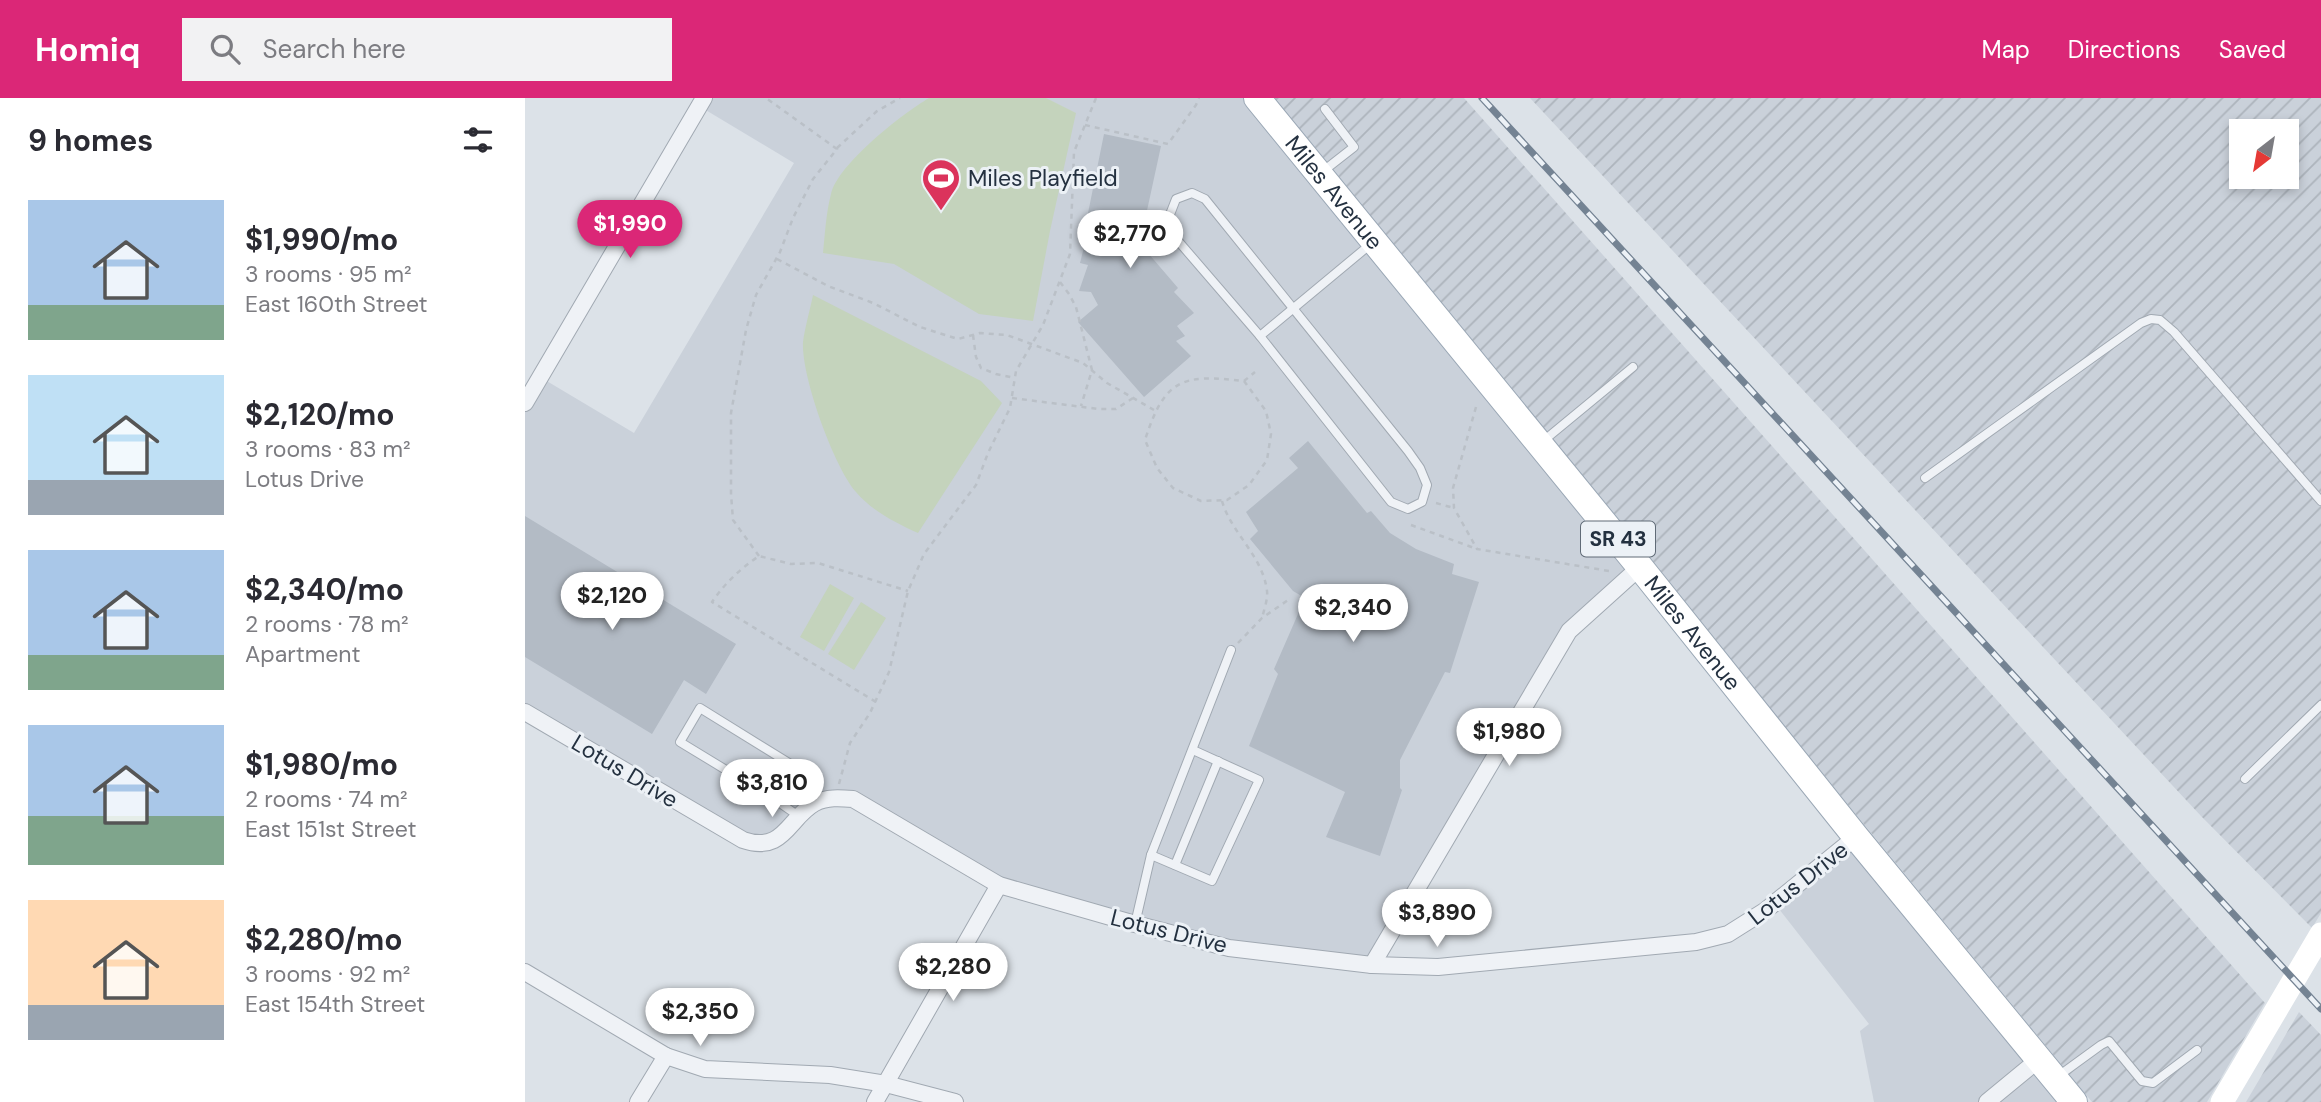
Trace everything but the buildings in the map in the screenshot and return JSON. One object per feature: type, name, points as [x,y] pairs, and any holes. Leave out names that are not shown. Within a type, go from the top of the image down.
[{"type":"main road","name":"Miles Avenue","points":[[1257,98],[2074,1102]]},
{"type":"street","points":[[525,403],[696,101]]},
{"type":"street","points":[[1372,965],[1569,631],[1640,567]]},
{"type":"street","name":"Lotus Drive","points":[[525,712],[754,844],[780,837],[815,803],[831,798],[853,799],[999,885],[1229,948],[1372,965],[1438,967],[1696,942],[1728,934],[1766,911],[1856,837]]},
{"type":"street","points":[[876,1102],[999,885]]},
{"type":"street","points":[[2222,1102],[2321,934]]},
{"type":"street","points":[[525,972],[666,1056],[705,1069],[830,1075],[886,1084],[955,1102]]},
{"type":"street","points":[[638,1102],[666,1056]]},
{"type":"street","points":[[1987,1102],[2046,1069]]},
{"type":"lane","points":[[1319,174],[1354,147],[1325,109]]},
{"type":"lane","points":[[1192,192],[1205,199],[1420,468],[1427,485],[1422,502],[1408,509],[1391,502],[1260,336],[1173,235],[1169,217],[1176,199],[1192,192]]},
{"type":"lane","points":[[1260,336],[1374,241]]},
{"type":"lane","points":[[1925,478],[2095,354],[2151,319],[2160,320],[2174,331],[2321,501]]},
{"type":"lane","points":[[1540,444],[1633,367]]},
{"type":"lane","points":[[1135,924],[1151,855],[1231,650]]},
{"type":"lane","points":[[2245,779],[2321,705]]},
{"type":"lane","points":[[777,801],[797,768],[700,708],[680,741],[800,817]]},
{"type":"lane","points":[[1151,855],[1212,881],[1259,780],[1193,750]]},
{"type":"lane","points":[[1175,865],[1218,761]]},
{"type":"lane","points":[[2046,1069],[2109,1041],[2142,1081],[2153,1083],[2197,1050]]},
{"type":"path","points":[[767,98],[837,149]]},
{"type":"path","points":[[900,98],[877,111],[837,149],[813,178],[777,259],[756,295],[746,330],[731,413],[733,520],[759,555],[791,564],[818,564],[908,591]]},
{"type":"path","points":[[839,784],[850,743],[876,702],[889,672],[908,591],[924,554],[976,485],[1010,408],[1016,371],[1043,325],[1070,254],[1074,152],[1096,98]]},
{"type":"path","points":[[1084,125],[1168,144],[1199,98]]},
{"type":"path","points":[[777,259],[828,286],[873,303],[920,327],[958,339],[980,333],[1007,335],[1083,363],[1107,383],[1154,410]]},
{"type":"path","points":[[1059,282],[1076,307],[1092,370],[1081,406]]},
{"type":"path","points":[[973,335],[976,357],[981,368],[1015,378]]},
{"type":"path","points":[[1244,381],[1266,411],[1271,434],[1267,460],[1249,485],[1227,500],[1201,501],[1173,488],[1157,468],[1145,440],[1154,410],[1176,384],[1206,377],[1244,381],[1255,372]]},
{"type":"path","points":[[1012,398],[1116,409],[1133,398]]},
{"type":"path","points":[[1476,407],[1453,488],[1454,508],[1478,549]]},
{"type":"path","points":[[1222,500],[1225,513],[1260,567],[1268,592],[1262,618]]},
{"type":"path","points":[[1436,503],[1454,508]]},
{"type":"path","points":[[1411,525],[1478,549],[1609,570]]},
{"type":"path","points":[[759,555],[724,585],[712,603],[876,702]]},
{"type":"path","points":[[1231,650],[1262,618],[1291,598]]},
{"type":"shaded area","points":[[704,98],[1257,98],[1640,567],[1569,631],[1372,965],[1229,948],[999,885],[853,799],[831,798],[754,844],[525,712],[525,403],[540,377],[634,433],[794,163],[699,106]]},
{"type":"shaded area","points":[[1268,98],[1464,98],[2265,1003],[2207,1102],[2092,1102]]},
{"type":"shaded area","points":[[1530,98],[2321,98],[2321,913],[2312,928],[2201,816]]},
{"type":"shaded area","points":[[1856,837],[2074,1102],[1874,1102],[1860,1031],[1869,1024],[1775,904]]},
{"type":"shaded area","points":[[2299,1012],[2321,1035],[2321,1102],[2246,1102]]},
{"type":"green space","name":"Miles Playfield","points":[[929,98],[1046,98],[1076,113],[1033,321],[979,314],[894,264],[823,253],[828,209],[836,182],[873,141]]},
{"type":"green space","points":[[813,295],[981,381],[1002,403],[918,533],[885,516],[862,499],[847,480],[829,443],[813,398],[804,357],[803,342]]},
{"type":"green space","points":[[830,584],[854,598],[824,651],[800,637]]},
{"type":"green space","points":[[861,602],[886,618],[854,670],[828,654]]},
{"type":"railway","points":[[1482,98],[2321,1009]]},
{"type":"place","name":"Miles Playfield","points":[[941,212]]}]
